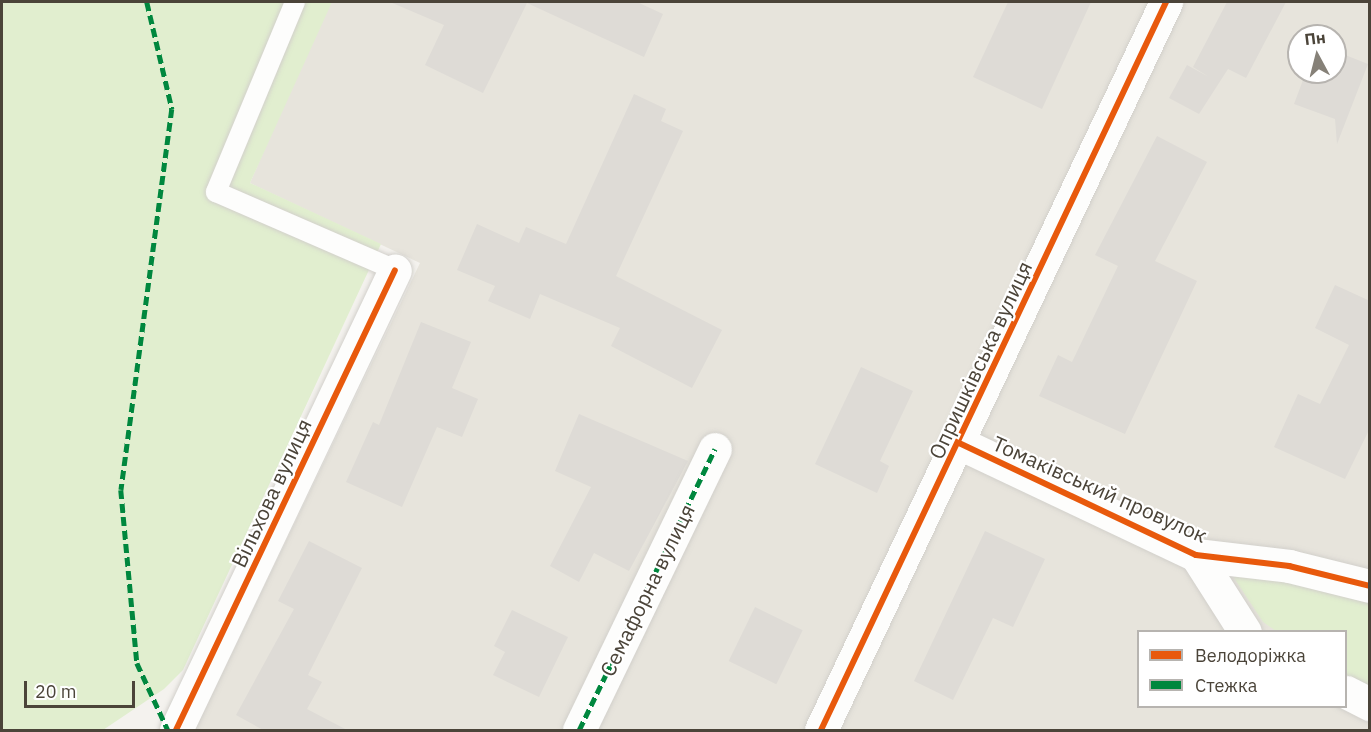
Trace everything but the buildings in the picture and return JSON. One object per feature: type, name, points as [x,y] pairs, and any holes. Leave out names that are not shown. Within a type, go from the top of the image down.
[{"type":"street","name":"Опришківська вулиця","points":[[821,730],[1166,2]]},
{"type":"street","name":"Вільхова вулиця","points":[[176,730],[395,270]]},
{"type":"street","name":"Томаківський провулок","points":[[959,443],[1196,555],[1289,566],[1370,586]]},
{"type":"street","name":"Семафорна вулиця","points":[[579,730],[715,449]]},
{"type":"street","name":"Томаківський провулок","points":[[1196,555],[1244,630]]},
{"type":"street","points":[[1347,692],[1370,704]]},
{"type":"lane","points":[[295,2],[216,192],[395,270]]},
{"type":"shaded area","points":[[329,2],[1369,2],[1369,730],[195,730],[420,263],[250,183]]},
{"type":"green space","points":[[2,2],[332,2],[250,183],[381,244],[183,670],[164,689],[103,730],[2,730]]},
{"type":"green space","points":[[1232,575],[1288,576],[1369,597],[1369,686],[1347,675],[1347,630],[1275,630],[1263,622]]},
{"type":"marked path","points":[[147,2],[172,109],[121,490],[137,663],[168,730]]},
{"type":"marked path","points":[[579,730],[715,449]]},
{"type":"cycle path","points":[[821,730],[1166,2]]},
{"type":"cycle path","points":[[176,730],[395,270]]},
{"type":"cycle path","points":[[959,443],[1196,555],[1289,566],[1370,586]]}]
